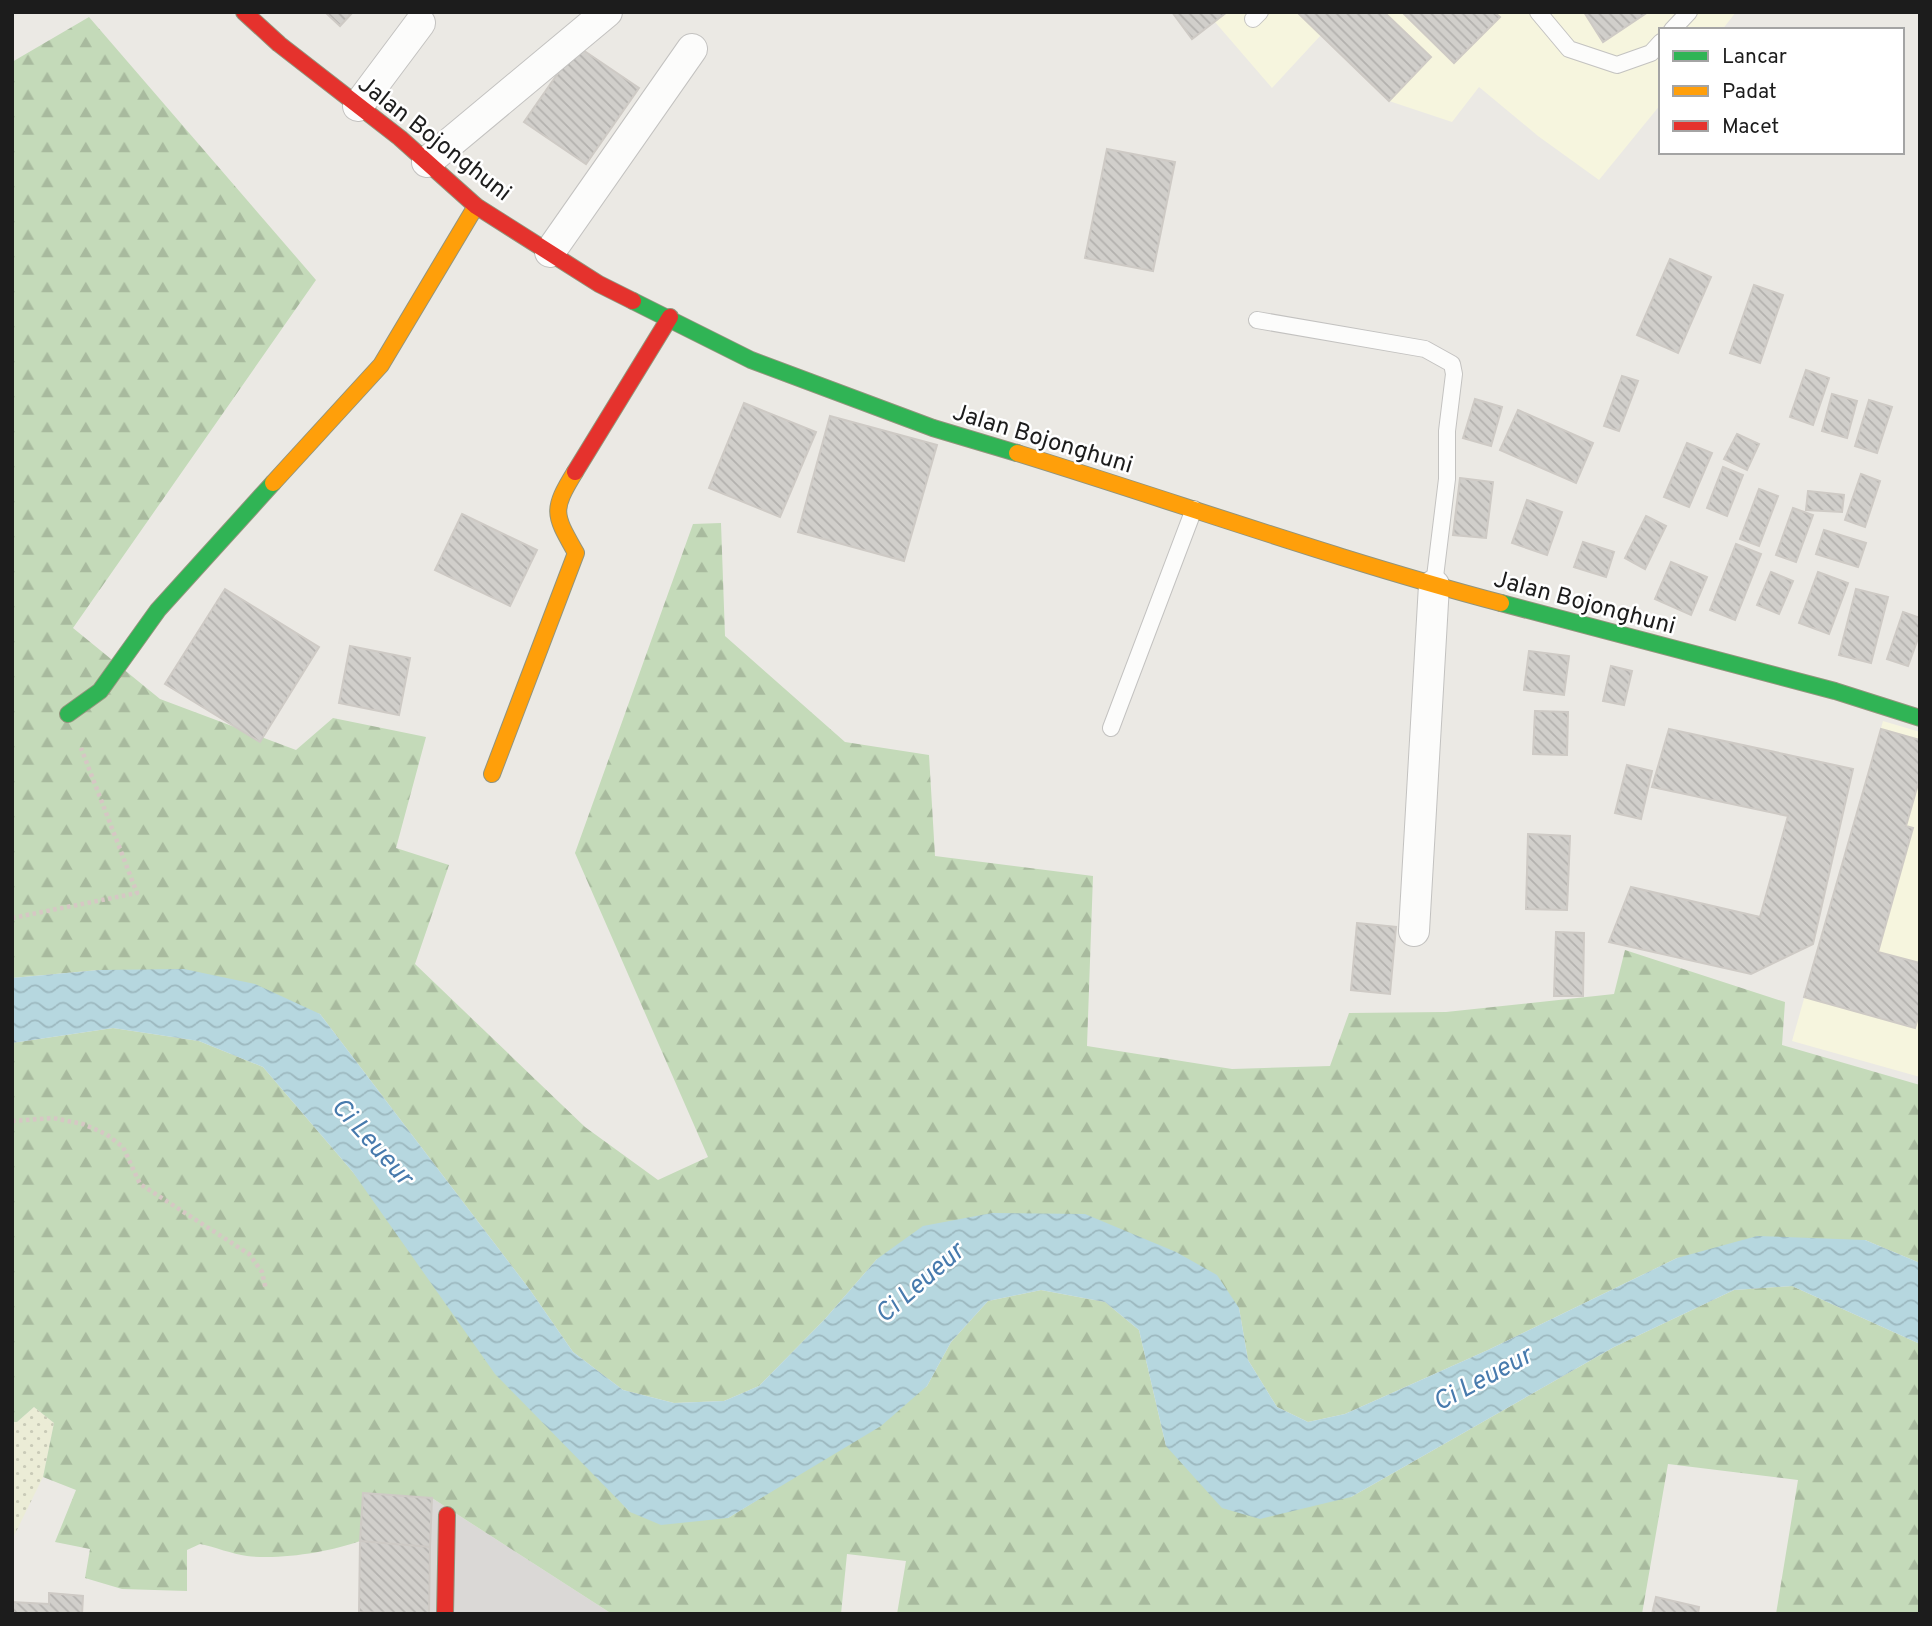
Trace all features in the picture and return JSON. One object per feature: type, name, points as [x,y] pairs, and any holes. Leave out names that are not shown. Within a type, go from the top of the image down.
[{"type":"street","name":"Jalan Bojonghuni","points":[[244,12],[279,44],[427,162],[476,206],[599,284],[670,317],[751,360],[933,428],[1434,585],[1835,691],[1920,718]]},
{"type":"street","points":[[427,162],[607,12]]},
{"type":"street","points":[[358,106],[419,23]]},
{"type":"street","points":[[550,252],[692,49]]},
{"type":"street","points":[[68,713],[100,691],[158,610],[381,365],[476,206]]},
{"type":"street","points":[[492,774],[576,553],[559,528],[556,518],[558,500],[670,317]]},
{"type":"street","points":[[1414,931],[1434,585]]},
{"type":"street","points":[[444,1614],[447,1515]]},
{"type":"lane","points":[[1538,12],[1569,49],[1617,65],[1651,53],[1659,44]]},
{"type":"lane","points":[[1674,28],[1689,12]]},
{"type":"lane","points":[[1257,320],[1425,349],[1452,364],[1454,374],[1447,431],[1447,479],[1434,585]]},
{"type":"lane","points":[[1111,727],[1194,509]]},
{"type":"path","points":[[12,918],[136,893],[68,713]]},
{"type":"path","points":[[12,1121],[53,1118],[83,1124],[106,1134],[123,1147],[140,1184],[249,1254],[262,1272],[267,1290]]},
{"type":"shaded area","points":[[1172,12],[1736,12],[1724,28],[1659,28],[1659,106],[1599,180],[1538,136],[1479,87],[1452,122],[1389,101],[1321,35],[1272,88],[1215,22],[1192,39]]},
{"type":"shaded area","points":[[1883,721],[1920,732],[1920,1077],[1792,1041]]},
{"type":"shaded area","points":[[34,1407],[54,1423],[43,1477],[12,1540],[12,1422],[17,1422]]},
{"type":"shaded area","points":[[363,1493],[432,1498],[612,1614],[359,1614]]},
{"type":"green space","points":[[89,17],[316,280],[73,628],[160,699],[296,750],[333,718],[426,737],[396,848],[449,865],[415,964],[585,1127],[658,1180],[708,1157],[575,853],[693,524],[721,523],[725,636],[845,742],[929,755],[935,856],[1093,876],[1087,1046],[1232,1069],[1330,1066],[1349,1013],[1446,1012],[1614,994],[1625,950],[1785,1002],[1782,1045],[1920,1085],[1920,1263],[1865,1240],[1677,1258],[1488,1350],[1345,1414],[1308,1422],[1277,1407],[1248,1360],[1239,1308],[877,1259],[825,1319],[759,1386],[724,1401],[674,1403],[623,1390],[573,1352],[530,1290],[320,1014],[99,970],[12,978],[12,62]]},
{"type":"green space","points":[[113,1028],[199,1041],[263,1067],[352,1171],[584,1462],[630,1512],[728,1518],[804,1471],[927,1386],[951,1342],[988,1301],[1041,1290],[1105,1302],[1139,1330],[1166,1446],[1351,1497],[1614,1347],[1734,1290],[1792,1286],[1920,1344],[1920,1614],[1776,1614],[1798,1480],[1668,1464],[1642,1614],[897,1614],[906,1561],[847,1554],[841,1614],[612,1614],[432,1498],[363,1493],[360,1541],[348,1545],[320,1552],[260,1557],[200,1544],[187,1550],[187,1591],[122,1589],[85,1578],[90,1549],[55,1542],[76,1490],[43,1477],[54,1423],[34,1407],[17,1422],[12,1422],[12,1043]]},
{"type":"water","name":"Ci Leueur","points":[[184,969],[255,984],[320,1014],[530,1290],[573,1352],[623,1390],[674,1403],[724,1401],[759,1386],[825,1319],[877,1259],[923,1226],[992,1213],[1085,1214],[1176,1252],[1217,1275],[1239,1308],[1248,1360],[1277,1407],[1308,1422],[1345,1414],[1488,1350],[1677,1258],[1757,1236],[1865,1240],[1920,1263],[1920,1344],[1792,1286],[1734,1290],[1614,1347],[1351,1497],[1260,1519],[1222,1508],[1166,1446],[1139,1330],[1105,1302],[1041,1290],[988,1301],[951,1342],[927,1386],[881,1426],[728,1518],[661,1525],[630,1512],[495,1374],[352,1171],[263,1067],[199,1041],[113,1028],[12,1043],[12,978],[99,970]]},
{"type":"building","points":[[325,12],[353,12],[340,26]]},
{"type":"building","points":[[1172,12],[1227,12],[1192,39]]},
{"type":"building","points":[[1297,12],[1384,12],[1431,57],[1389,101]]},
{"type":"building","points":[[1402,12],[1494,12],[1500,17],[1454,63]]},
{"type":"building","points":[[1584,12],[1648,12],[1603,42]]},
{"type":"building","points":[[577,46],[639,88],[586,164],[524,122]]},
{"type":"building","points":[[1107,149],[1175,162],[1153,271],[1085,258]]},
{"type":"building","points":[[1670,259],[1711,277],[1678,353],[1637,335]]},
{"type":"building","points":[[1754,285],[1783,295],[1760,363],[1730,353]]},
{"type":"building","points":[[1806,370],[1829,378],[1813,425],[1790,417]]},
{"type":"building","points":[[1622,376],[1638,381],[1619,431],[1604,426]]},
{"type":"building","points":[[1832,394],[1857,401],[1847,438],[1822,431]]},
{"type":"building","points":[[1475,399],[1502,407],[1491,446],[1463,438]]},
{"type":"building","points":[[1869,400],[1892,407],[1877,453],[1855,446]]},
{"type":"building","points":[[744,403],[816,432],[780,517],[709,488]]},
{"type":"building","points":[[1518,410],[1593,443],[1576,483],[1500,450]]},
{"type":"building","points":[[830,416],[937,445],[904,561],[798,532]]},
{"type":"building","points":[[1737,434],[1759,444],[1747,470],[1724,459]]},
{"type":"building","points":[[1687,443],[1712,453],[1689,507],[1664,497]]},
{"type":"building","points":[[1723,467],[1743,475],[1727,516],[1707,508]]},
{"type":"building","points":[[1861,474],[1880,481],[1865,527],[1845,520]]},
{"type":"building","points":[[1460,478],[1493,482],[1486,538],[1453,535]]},
{"type":"building","points":[[1759,489],[1778,496],[1759,546],[1740,539]]},
{"type":"building","points":[[1808,491],[1844,495],[1842,512],[1806,510]]},
{"type":"building","points":[[1527,500],[1562,512],[1547,555],[1512,543]]},
{"type":"building","points":[[1793,508],[1813,515],[1796,562],[1776,555]]},
{"type":"building","points":[[462,514],[537,550],[510,606],[435,570]]},
{"type":"building","points":[[1646,516],[1666,526],[1645,569],[1625,558]]},
{"type":"building","points":[[1824,530],[1866,543],[1858,567],[1816,554]]},
{"type":"building","points":[[1583,542],[1614,552],[1606,577],[1574,567]]},
{"type":"building","points":[[1736,544],[1761,554],[1735,620],[1710,610]]},
{"type":"building","points":[[1671,562],[1707,577],[1691,615],[1655,599]]},
{"type":"building","points":[[1771,572],[1793,581],[1779,614],[1757,605]]},
{"type":"building","points":[[1818,572],[1848,583],[1829,634],[1799,623]]},
{"type":"building","points":[[225,589],[319,647],[260,742],[165,684]]},
{"type":"building","points":[[1856,589],[1888,597],[1871,663],[1839,655]]},
{"type":"building","points":[[1903,612],[1920,618],[1920,633],[1908,666],[1887,659]]},
{"type":"building","points":[[350,646],[410,658],[399,715],[339,703]]},
{"type":"building","points":[[1529,651],[1569,656],[1564,695],[1524,690]]},
{"type":"building","points":[[1611,666],[1632,671],[1624,705],[1603,701]]},
{"type":"building","points":[[1535,711],[1568,712],[1567,755],[1533,754]]},
{"type":"building","points":[[1669,729],[1853,769],[1813,944],[1751,974],[1609,942],[1631,887],[1760,917],[1788,816],[1652,787]]},
{"type":"building","points":[[1881,729],[1920,740],[1920,777],[1906,826],[1913,828],[1878,952],[1920,963],[1920,1011],[1915,1028],[1804,997]]},
{"type":"building","points":[[1627,765],[1652,771],[1641,819],[1615,813]]},
{"type":"building","points":[[1528,834],[1570,836],[1567,910],[1526,909]]},
{"type":"building","points":[[1357,923],[1396,927],[1390,994],[1351,990]]},
{"type":"building","points":[[1556,932],[1584,933],[1583,996],[1554,996]]},
{"type":"building","points":[[363,1493],[432,1498],[430,1547],[360,1541]]},
{"type":"building","points":[[360,1541],[430,1547],[429,1614],[359,1612]]},
{"type":"building","points":[[49,1593],[83,1596],[82,1614],[12,1614],[12,1602],[49,1604]]},
{"type":"building","points":[[1656,1597],[1699,1607],[1698,1614],[1652,1614]]},
{"type":"traffic: fast","points":[[633,301],[751,360],[933,428],[1017,453]]},
{"type":"traffic: fast","points":[[68,714],[100,691],[158,610],[273,483]]},
{"type":"traffic: fast","points":[[1501,603],[1835,691],[1920,718]]},
{"type":"traffic: slow","points":[[273,483],[381,365],[476,206]]},
{"type":"traffic: slow","points":[[1017,453],[1319,550],[1501,603]]},
{"type":"traffic: slow","points":[[492,774],[576,553],[563,529],[558,512],[562,496],[575,472]]},
{"type":"traffic: jam","points":[[244,12],[279,44],[400,138],[476,206],[599,284],[633,301]]},
{"type":"traffic: jam","points":[[575,472],[670,317]]},
{"type":"traffic: jam","points":[[445,1614],[447,1515]]}]
